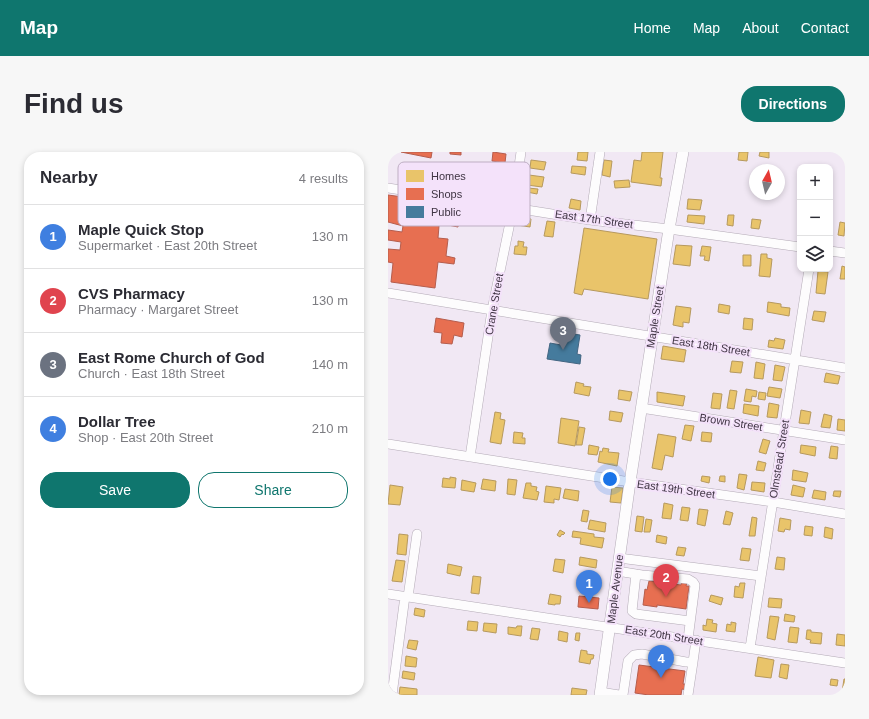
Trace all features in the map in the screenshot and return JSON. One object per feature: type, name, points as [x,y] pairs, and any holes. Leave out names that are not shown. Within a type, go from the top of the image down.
[{"type":"main road","name":"Maple Street","points":[[630,482],[669,229],[683,152]]},
{"type":"main road","name":"Maple Avenue","points":[[600,694],[630,482]]},
{"type":"street","name":"Crane Street","points":[[520,162],[521,152]]},
{"type":"street","points":[[590,220],[600,152]]},
{"type":"street","name":"East 17th Street","points":[[388,188],[398,190]]},
{"type":"street","name":"East 17th Street","points":[[530,211],[590,220],[797,247]]},
{"type":"street","name":"Crane Street","points":[[470,456],[492,310],[509,226]]},
{"type":"street","points":[[833,251],[845,253]]},
{"type":"street","name":"Olmstead Street","points":[[750,648],[809,272]]},
{"type":"street","name":"East 18th Street","points":[[388,293],[845,368]]},
{"type":"street","name":"Brown Street","points":[[641,408],[845,440]]},
{"type":"street","name":"East 19th Street","points":[[388,444],[845,514]]},
{"type":"street","points":[[392,695],[406,596],[417,534]]},
{"type":"street","points":[[619,558],[761,576]]},
{"type":"street","points":[[617,570],[639,575],[688,579],[695,585],[690,621],[693,662],[688,695]]},
{"type":"street","points":[[639,575],[632,611],[636,614],[690,621]]},
{"type":"street","name":"East 20th Street","points":[[388,594],[845,663]]},
{"type":"street","points":[[623,695],[628,661],[634,655],[642,654],[693,662]]},
{"type":"street","points":[[600,694],[619,695]]},
{"type":"building: Homes","points":[[578,152],[588,152],[587,161],[577,160]]},
{"type":"building: Homes","points":[[642,152],[663,152],[660,178],[662,178],[661,186],[631,182],[634,160],[641,161]]},
{"type":"building: Homes","points":[[739,152],[748,152],[747,161],[738,160]]},
{"type":"building: Homes","points":[[760,152],[769,152],[769,158],[759,156]]},
{"type":"building: Homes","points":[[531,160],[546,162],[544,170],[530,168]]},
{"type":"building: Homes","points":[[604,160],[612,161],[610,177],[602,175]]},
{"type":"building: Homes","points":[[572,166],[586,167],[585,175],[571,173]]},
{"type":"building: Homes","points":[[530,175],[544,177],[542,187],[530,185]]},
{"type":"building: Homes","points":[[629,180],[630,187],[615,188],[614,181]]},
{"type":"building: Homes","points":[[530,188],[538,189],[537,194],[530,193]]},
{"type":"building: Homes","points":[[571,199],[581,201],[580,210],[569,208]]},
{"type":"building: Homes","points":[[688,199],[702,200],[700,210],[687,209]]},
{"type":"building: Homes","points":[[688,215],[705,216],[704,224],[687,222]]},
{"type":"building: Homes","points":[[728,215],[734,215],[733,226],[727,225]]},
{"type":"building: Homes","points":[[752,219],[761,220],[759,229],[751,228]]},
{"type":"building: Homes","points":[[547,221],[555,222],[553,237],[544,236]]},
{"type":"building: Homes","points":[[840,222],[845,223],[844,236],[838,235]]},
{"type":"building: Homes","points":[[584,228],[657,239],[648,299],[584,289],[582,295],[574,293]]},
{"type":"building: Homes","points":[[518,241],[524,242],[523,247],[527,247],[526,255],[514,254],[515,246],[518,246]]},
{"type":"building: Homes","points":[[676,245],[692,246],[690,266],[673,264]]},
{"type":"building: Homes","points":[[702,246],[711,247],[709,261],[704,260],[705,256],[700,256]]},
{"type":"building: Homes","points":[[761,254],[767,254],[767,258],[772,259],[770,277],[759,276]]},
{"type":"building: Homes","points":[[743,255],[751,255],[751,266],[743,266]]},
{"type":"building: Homes","points":[[842,266],[845,267],[845,279],[840,279]]},
{"type":"building: Homes","points":[[818,272],[828,272],[825,294],[816,293]]},
{"type":"building: Homes","points":[[768,302],[781,304],[781,307],[790,308],[789,316],[767,312]]},
{"type":"building: Homes","points":[[719,304],[730,306],[729,314],[718,312]]},
{"type":"building: Homes","points":[[676,306],[691,308],[689,323],[683,322],[683,327],[673,325]]},
{"type":"building: Homes","points":[[814,311],[826,312],[824,322],[812,320]]},
{"type":"building: Homes","points":[[744,318],[753,319],[752,330],[743,329]]},
{"type":"building: Homes","points":[[775,338],[785,340],[783,349],[768,347],[769,340],[774,341]]},
{"type":"building: Homes","points":[[663,346],[686,350],[684,362],[661,359]]},
{"type":"building: Homes","points":[[732,361],[743,362],[741,373],[730,372]]},
{"type":"building: Homes","points":[[756,362],[765,364],[763,379],[754,378]]},
{"type":"building: Homes","points":[[775,365],[785,367],[782,381],[773,380]]},
{"type":"building: Homes","points":[[826,373],[840,376],[838,384],[824,382]]},
{"type":"building: Homes","points":[[576,382],[584,384],[583,386],[591,387],[589,396],[574,393]]},
{"type":"building: Homes","points":[[769,387],[782,389],[780,398],[767,396]]},
{"type":"building: Homes","points":[[746,389],[757,391],[756,397],[752,396],[751,402],[744,401]]},
{"type":"building: Homes","points":[[619,390],[632,392],[630,401],[618,399]]},
{"type":"building: Homes","points":[[730,390],[737,391],[734,409],[727,408]]},
{"type":"building: Homes","points":[[657,392],[685,396],[683,406],[657,402]]},
{"type":"building: Homes","points":[[759,392],[766,393],[765,400],[758,399]]},
{"type":"building: Homes","points":[[713,393],[722,394],[720,409],[711,408]]},
{"type":"building: Homes","points":[[769,403],[779,405],[777,418],[767,417]]},
{"type":"building: Homes","points":[[744,404],[759,406],[758,416],[743,413]]},
{"type":"building: Homes","points":[[801,410],[811,412],[809,424],[799,423]]},
{"type":"building: Homes","points":[[610,411],[623,413],[621,422],[609,420]]},
{"type":"building: Homes","points":[[495,412],[501,413],[500,419],[505,420],[501,444],[490,442]]},
{"type":"building: Homes","points":[[824,414],[832,416],[830,428],[821,427]]},
{"type":"building: Homes","points":[[561,418],[579,421],[575,446],[558,443]]},
{"type":"building: Homes","points":[[838,419],[845,420],[845,431],[837,430]]},
{"type":"building: Homes","points":[[685,425],[694,426],[691,441],[682,439]]},
{"type":"building: Homes","points":[[579,427],[585,428],[582,445],[576,445]]},
{"type":"building: Homes","points":[[514,432],[523,433],[522,438],[525,438],[525,444],[513,443]]},
{"type":"building: Homes","points":[[702,432],[712,433],[711,442],[701,441]]},
{"type":"building: Homes","points":[[658,434],[676,437],[673,457],[665,455],[662,470],[652,468]]},
{"type":"building: Homes","points":[[763,439],[770,441],[766,454],[759,452]]},
{"type":"building: Homes","points":[[589,445],[599,447],[597,455],[588,454]]},
{"type":"building: Homes","points":[[801,445],[816,447],[815,456],[800,453]]},
{"type":"building: Homes","points":[[831,446],[838,447],[837,459],[829,458]]},
{"type":"building: Homes","points":[[603,448],[609,449],[608,452],[619,453],[617,466],[598,462],[600,451],[602,452]]},
{"type":"building: Homes","points":[[758,461],[766,463],[764,471],[756,470]]},
{"type":"building: Homes","points":[[793,470],[808,473],[806,482],[792,480]]},
{"type":"building: Homes","points":[[739,474],[747,475],[744,490],[737,488]]},
{"type":"building: Homes","points":[[702,476],[710,477],[709,483],[701,481]]},
{"type":"building: Homes","points":[[720,476],[725,476],[725,482],[719,481]]},
{"type":"building: Homes","points":[[450,477],[456,478],[455,488],[442,487],[443,478],[450,479]]},
{"type":"building: Homes","points":[[483,479],[496,481],[495,491],[481,489]]},
{"type":"building: Homes","points":[[508,479],[517,480],[515,495],[507,494]]},
{"type":"building: Homes","points":[[462,480],[476,483],[474,492],[461,490]]},
{"type":"building: Homes","points":[[752,482],[765,483],[764,492],[751,490]]},
{"type":"building: Homes","points":[[526,483],[531,483],[531,486],[537,487],[536,491],[539,492],[537,500],[523,498]]},
{"type":"building: Homes","points":[[390,485],[403,487],[400,505],[388,504]]},
{"type":"building: Homes","points":[[793,485],[805,488],[803,497],[791,495]]},
{"type":"building: Homes","points":[[546,486],[561,488],[559,500],[554,499],[554,503],[544,502]]},
{"type":"building: Homes","points":[[612,487],[623,488],[621,503],[610,502]]},
{"type":"building: Homes","points":[[565,489],[579,491],[578,501],[563,498]]},
{"type":"building: Homes","points":[[814,490],[826,492],[825,500],[812,498]]},
{"type":"building: Homes","points":[[834,491],[841,491],[840,497],[833,496]]},
{"type":"building: Homes","points":[[664,503],[673,505],[671,519],[662,518]]},
{"type":"building: Homes","points":[[682,507],[690,508],[688,521],[680,520]]},
{"type":"building: Homes","points":[[699,509],[708,510],[705,526],[697,524]]},
{"type":"building: Homes","points":[[583,510],[589,511],[587,522],[581,521]]},
{"type":"building: Homes","points":[[726,511],[733,513],[730,525],[723,524]]},
{"type":"building: Homes","points":[[637,516],[644,517],[642,532],[635,531]]},
{"type":"building: Homes","points":[[752,517],[757,518],[755,536],[749,536]]},
{"type":"building: Homes","points":[[780,518],[791,520],[790,530],[785,529],[784,532],[778,531]]},
{"type":"building: Homes","points":[[646,519],[652,520],[650,532],[644,532]]},
{"type":"building: Homes","points":[[590,520],[606,523],[605,532],[588,529]]},
{"type":"building: Homes","points":[[805,526],[813,527],[812,536],[804,535]]},
{"type":"building: Homes","points":[[825,527],[833,529],[832,539],[824,537]]},
{"type":"building: Homes","points":[[560,530],[565,533],[560,537],[557,535]]},
{"type":"building: Homes","points":[[573,531],[594,534],[594,537],[604,538],[602,548],[580,544],[581,538],[572,537]]},
{"type":"building: Homes","points":[[399,534],[408,535],[406,555],[397,554]]},
{"type":"building: Homes","points":[[657,535],[667,537],[666,544],[656,542]]},
{"type":"building: Homes","points":[[678,547],[686,548],[684,556],[676,555]]},
{"type":"building: Homes","points":[[742,548],[751,549],[749,561],[740,560]]},
{"type":"building: Homes","points":[[580,557],[597,560],[596,568],[579,565]]},
{"type":"building: Homes","points":[[777,557],[785,558],[784,570],[775,569]]},
{"type":"building: Homes","points":[[555,559],[565,560],[563,573],[553,571]]},
{"type":"building: Homes","points":[[396,560],[405,561],[402,582],[392,581]]},
{"type":"building: Homes","points":[[448,564],[462,567],[460,576],[447,573]]},
{"type":"building: Homes","points":[[473,576],[481,577],[479,594],[471,593]]},
{"type":"building: Homes","points":[[740,583],[745,583],[743,598],[734,597],[735,586],[739,587]]},
{"type":"building: Homes","points":[[550,594],[561,596],[560,604],[548,604]]},
{"type":"building: Homes","points":[[711,595],[723,598],[721,605],[709,601]]},
{"type":"building: Homes","points":[[769,598],[782,599],[781,608],[768,607]]},
{"type":"building: Homes","points":[[415,608],[425,610],[424,617],[414,615]]},
{"type":"building: Homes","points":[[785,614],[795,616],[794,622],[784,621]]},
{"type":"building: Homes","points":[[770,616],[779,617],[775,640],[767,638]]},
{"type":"building: Homes","points":[[707,619],[713,620],[712,623],[717,624],[716,632],[703,630],[703,625],[706,626]]},
{"type":"building: Homes","points":[[468,621],[478,622],[477,631],[467,630]]},
{"type":"building: Homes","points":[[731,622],[736,623],[735,632],[726,631],[727,624],[731,625]]},
{"type":"building: Homes","points":[[484,623],[497,624],[496,633],[483,631]]},
{"type":"building: Homes","points":[[517,626],[522,626],[521,636],[508,634],[508,627],[516,628]]},
{"type":"building: Homes","points":[[790,627],[799,628],[797,643],[788,642]]},
{"type":"building: Homes","points":[[532,628],[540,629],[538,640],[530,639]]},
{"type":"building: Homes","points":[[807,630],[822,633],[821,644],[810,643],[811,640],[806,639]]},
{"type":"building: Homes","points":[[559,631],[568,633],[567,642],[558,640]]},
{"type":"building: Homes","points":[[576,633],[580,633],[579,641],[575,640]]},
{"type":"building: Homes","points":[[837,634],[845,635],[845,646],[836,645]]},
{"type":"building: Homes","points":[[409,640],[418,641],[416,650],[407,648]]},
{"type":"building: Homes","points":[[581,650],[587,651],[587,654],[594,655],[590,664],[579,662]]},
{"type":"building: Homes","points":[[406,656],[417,658],[416,667],[405,666]]},
{"type":"building: Homes","points":[[758,657],[774,660],[771,678],[755,676]]},
{"type":"building: Homes","points":[[781,664],[789,665],[787,679],[779,677]]},
{"type":"building: Homes","points":[[403,671],[415,673],[414,680],[402,678]]},
{"type":"building: Homes","points":[[831,679],[838,680],[837,686],[830,685]]},
{"type":"building: Homes","points":[[845,679],[845,693],[842,692]]},
{"type":"building: Homes","points":[[400,687],[417,689],[417,695],[399,695]]},
{"type":"building: Homes","points":[[572,688],[587,690],[586,695],[571,695]]},
{"type":"building: Shops","points":[[401,152],[432,152],[431,158]]},
{"type":"building: Shops","points":[[450,152],[461,152],[461,155],[450,154]]},
{"type":"building: Shops","points":[[493,152],[506,154],[505,162],[492,161]]},
{"type":"building: Shops","points":[[388,195],[398,196],[398,225],[388,222]]},
{"type":"building: Shops","points":[[403,226],[439,226],[438,238],[448,239],[446,256],[455,258],[454,264],[438,262],[435,288],[391,282],[393,263],[388,262],[388,249],[400,250],[401,242],[388,240],[388,230],[402,232]]},
{"type":"building: Shops","points":[[436,318],[464,323],[462,337],[454,335],[452,344],[441,343],[442,333],[434,332]]},
{"type":"building: Shops","points":[[649,581],[681,585],[682,581],[687,582],[686,586],[689,586],[686,609],[657,605],[657,607],[643,605],[645,589],[647,590]]},
{"type":"building: Shops","points":[[579,596],[599,598],[598,609],[578,607]]},
{"type":"building: Shops","points":[[639,665],[685,671],[683,684],[687,684],[687,690],[682,689],[681,695],[649,695],[635,693]]},
{"type":"building: Public","points":[[568,333],[580,335],[577,354],[581,355],[580,364],[547,359],[550,343],[561,345],[561,341],[566,342]]},
{"type":"place","name":"East Rome Church of God","points":[[563,350]]},
{"type":"place","name":"CVS Pharmacy","points":[[666,597]]},
{"type":"place","name":"Maple Quick Stop","points":[[589,603]]},
{"type":"place","name":"Dollar Tree","points":[[661,678]]}]
